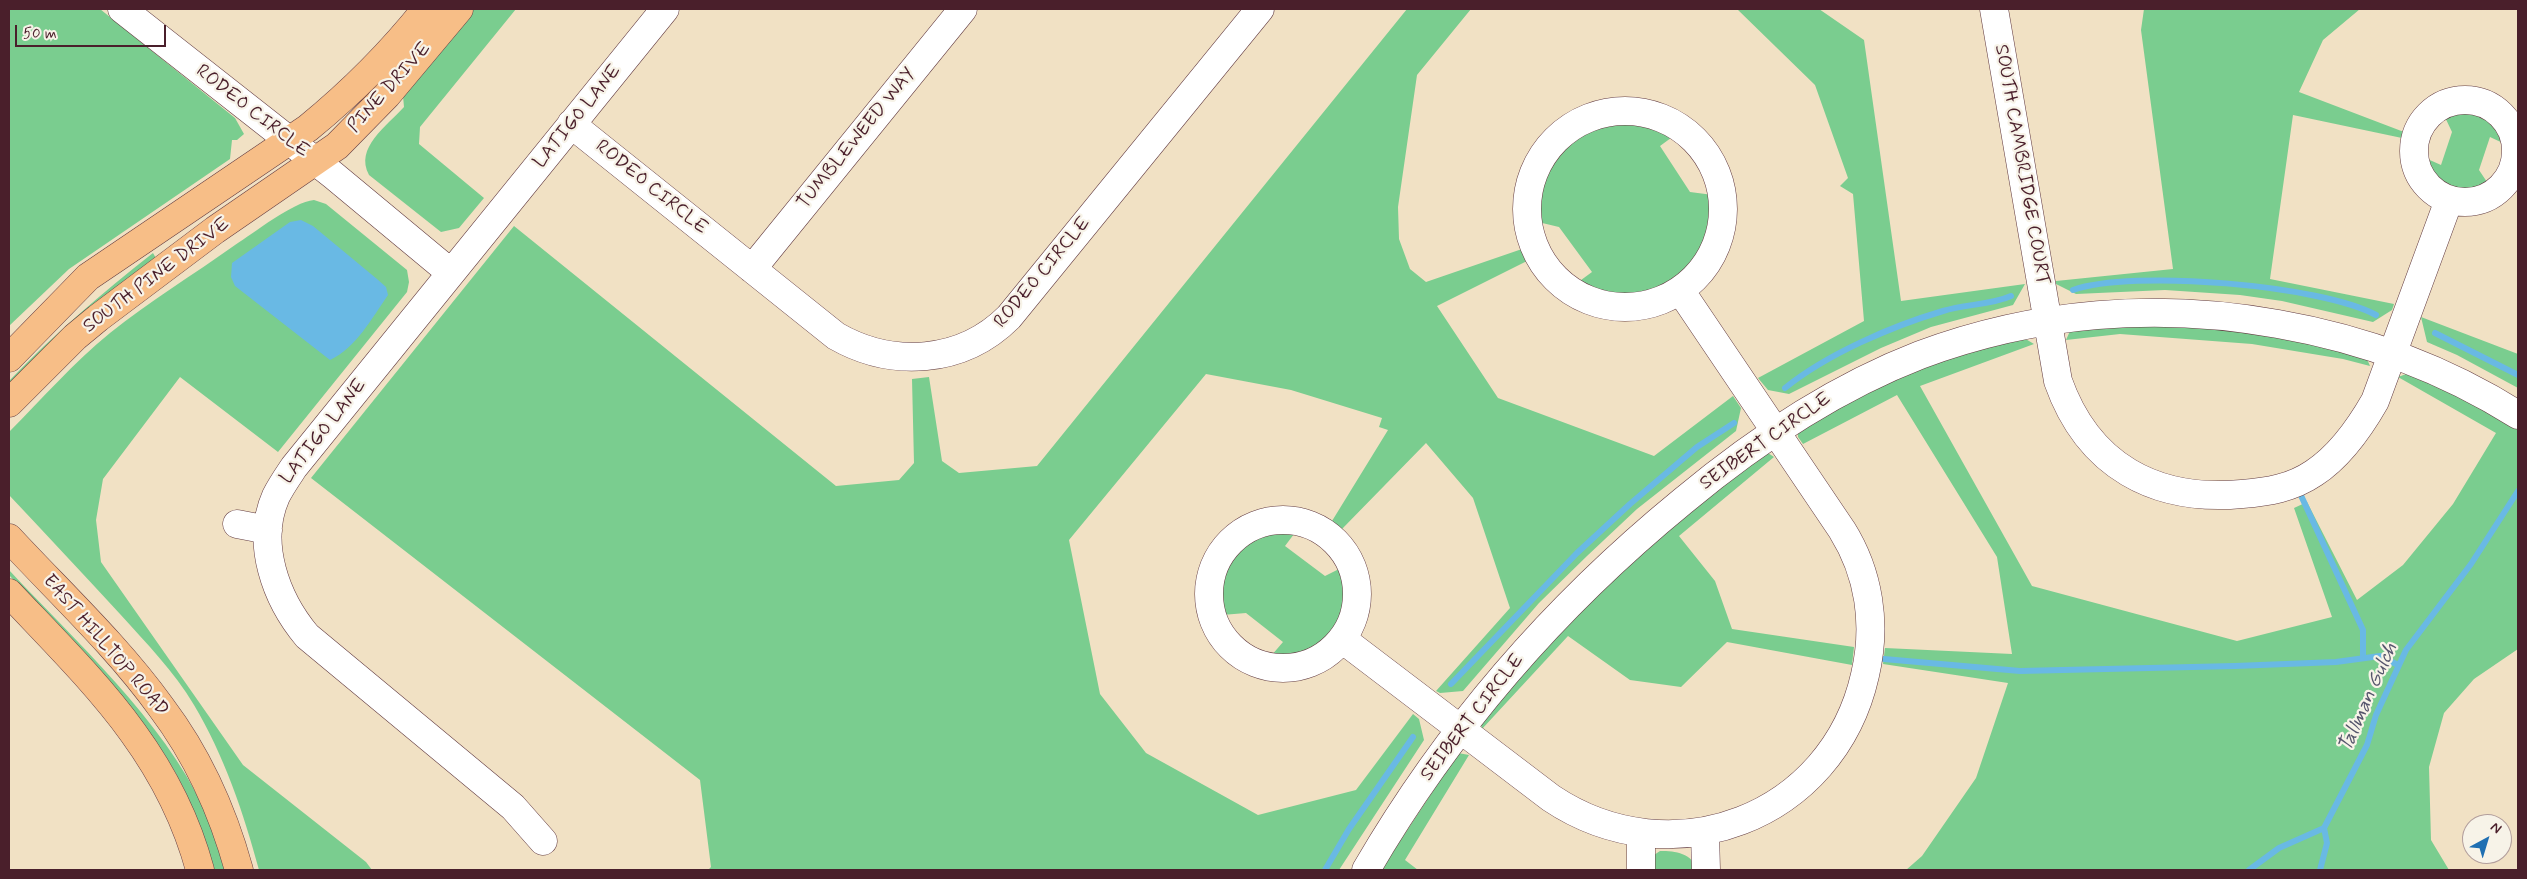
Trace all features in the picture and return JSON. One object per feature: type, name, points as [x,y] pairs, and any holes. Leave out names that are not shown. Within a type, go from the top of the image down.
[{"type":"main road","name":"PINE DRIVE","points":[[288,141],[324,115],[357,86],[404,36],[426,9]]},
{"type":"main road","name":"PINE DRIVE","points":[[316,162],[367,117],[460,9]]},
{"type":"main road","name":"SOUTH PINE DRIVE","points":[[9,358],[88,277],[288,141]]},
{"type":"main road","name":"SOUTH PINE DRIVE","points":[[9,404],[98,318],[216,230],[316,162]]},
{"type":"main road","name":"EAST HILLTOP ROAD","points":[[9,538],[114,651],[162,707],[194,759],[214,798],[239,870]]},
{"type":"main road","name":"EAST HILLTOP ROAD","points":[[9,593],[105,696],[144,746],[177,805],[200,870]]},
{"type":"street","name":"RODEO CIRCLE","points":[[122,9],[316,162],[451,273]]},
{"type":"street","name":"LATIGO LANE","points":[[543,841],[513,808],[307,636],[289,612],[278,589],[269,555],[268,530],[276,497],[294,466],[665,9]]},
{"type":"street","name":"TUMBLEWEED WAY","points":[[752,269],[963,9]]},
{"type":"street","name":"RODEO CIRCLE","points":[[571,124],[836,336],[868,351],[896,356],[926,357],[946,354],[974,343],[991,333],[1010,317],[1260,9]]},
{"type":"street","name":"SOUTH CAMBRIDGE COURT","points":[[1994,9],[2054,365],[2063,393],[2077,421],[2094,443],[2115,462],[2143,481],[2171,491],[2200,496],[2273,490],[2296,484],[2314,473],[2338,452],[2366,418],[2378,393],[2449,200]]},
{"type":"street","points":[[1634,111],[1667,120],[1686,132],[1702,149],[1718,179],[1723,201],[1722,224],[1716,246],[1705,266],[1680,290],[1647,304],[1610,306],[1576,293],[1557,279],[1542,260],[1529,226],[1529,189],[1543,156],[1568,129],[1599,114],[1634,111]]},
{"type":"street","points":[[1342,639],[1564,806],[1607,826],[1641,833],[1678,835],[1705,833],[1745,820],[1766,809],[1789,795],[1808,779],[1832,750],[1853,714],[1868,664],[1871,625],[1865,581],[1857,555],[1776,431],[1680,290]]},
{"type":"street","name":"SEIBERT CIRCLE","points":[[1366,870],[1409,801],[1461,729],[1520,657],[1608,566],[1699,488],[1776,431],[1824,400],[1898,364],[1966,340],[2047,321],[2141,312],[2212,314],[2310,330],[2392,353],[2457,381],[2518,415]]},
{"type":"street","points":[[1273,521],[1306,524],[1329,537],[1347,557],[1357,588],[1353,620],[1342,639],[1326,655],[1316,661],[1295,668],[1261,665],[1241,655],[1218,630],[1210,604],[1211,576],[1226,546],[1252,526],[1273,521]]},
{"type":"street","points":[[237,524],[268,530]]},
{"type":"street","points":[[1641,833],[1641,870]]},
{"type":"street","points":[[1705,833],[1706,870]]},
{"type":"green space","points":[[9,9],[100,9],[235,118],[244,134],[237,140],[232,140],[230,159],[69,269],[9,326]]},
{"type":"green space","points":[[474,9],[516,9],[420,127],[419,144],[484,198],[459,228],[441,232],[369,175],[366,156],[374,138],[404,107],[403,96]]},
{"type":"green space","points":[[1407,9],[1471,9],[1417,75],[1398,207],[1399,239],[1410,269],[1426,282],[1522,249],[1527,261],[1437,306],[1498,398],[1654,456],[1733,396],[1741,408],[1736,431],[1637,509],[1587,556],[1539,603],[1463,691],[1440,693],[1436,691],[1510,608],[1473,498],[1426,443],[1342,529],[1332,521],[1388,430],[1379,427],[1382,418],[1291,390],[1206,374],[1069,540],[1100,694],[1146,753],[1258,815],[1356,790],[1413,714],[1419,719],[1424,740],[1339,870],[708,870],[711,867],[700,780],[311,478],[514,226],[836,486],[899,480],[914,463],[912,379],[929,377],[942,461],[959,473],[1037,466]]},
{"type":"green space","points":[[1737,9],[1819,9],[1864,40],[1901,301],[2025,284],[2013,305],[1931,327],[1881,348],[1789,394],[1768,390],[1758,378],[1864,321],[1853,194],[1840,186],[1848,178],[1815,85]]},
{"type":"green space","points":[[2144,9],[2360,9],[2323,40],[2299,92],[2404,132],[2402,138],[2293,115],[2270,279],[2394,304],[2392,310],[2373,322],[2282,301],[2240,295],[2165,290],[2076,294],[2056,284],[2056,281],[2173,269],[2141,30]]},
{"type":"green space","points":[[2468,108],[2492,118],[2509,139],[2507,145],[2490,137],[2479,170],[2489,185],[2479,191],[2459,195],[2442,188],[2428,174],[2422,164],[2423,157],[2441,165],[2452,132],[2443,113],[2454,109]]},
{"type":"green space","points":[[1634,119],[1661,126],[1675,135],[1660,146],[1690,192],[1713,195],[1714,210],[1711,237],[1697,264],[1686,275],[1661,292],[1632,299],[1600,295],[1590,292],[1577,283],[1592,272],[1559,227],[1538,222],[1536,203],[1540,179],[1545,167],[1552,156],[1571,137],[1583,130],[1610,120]]},
{"type":"green space","points":[[314,200],[326,204],[407,270],[409,282],[407,292],[278,452],[180,377],[103,479],[96,520],[101,562],[243,765],[366,862],[372,870],[259,870],[240,806],[224,764],[205,724],[186,693],[150,647],[9,495],[9,432],[70,369],[110,333],[156,299],[274,219],[295,206]]},
{"type":"green space","points":[[153,253],[157,260],[9,387],[9,381],[61,330]]},
{"type":"green space","points":[[2421,317],[2518,354],[2518,388],[2457,355],[2427,342]]},
{"type":"green space","points":[[2105,325],[2208,326],[2321,344],[2367,359],[2370,366],[2343,359],[2252,344],[2120,334],[2066,340],[2070,331]]},
{"type":"green space","points":[[2024,338],[2034,344],[1920,386],[2032,586],[2237,641],[2332,617],[2294,508],[2307,502],[2357,600],[2403,565],[2453,504],[2496,433],[2398,377],[2409,373],[2443,387],[2518,430],[2518,649],[2474,679],[2444,713],[2429,767],[2431,840],[2449,870],[1906,870],[1922,856],[1976,778],[2008,683],[1883,664],[1885,648],[2012,654],[1997,557],[1897,395],[1803,444],[1798,437],[1798,432],[1837,407],[1932,363]]},
{"type":"green space","points":[[1768,453],[1774,457],[1679,536],[1715,581],[1732,629],[1854,647],[1852,665],[1727,642],[1681,687],[1630,680],[1568,636],[1482,729],[1481,723],[1561,631],[1658,537],[1764,454]]},
{"type":"green space","points":[[1277,526],[1289,526],[1297,530],[1285,546],[1325,576],[1345,566],[1350,581],[1350,607],[1340,629],[1320,647],[1307,655],[1289,661],[1271,656],[1283,642],[1246,613],[1222,615],[1217,605],[1218,580],[1227,558],[1244,541]]},
{"type":"green space","points":[[9,570],[89,653],[142,713],[166,744],[187,776],[204,809],[216,839],[225,870],[212,870],[188,797],[167,758],[148,730],[80,649],[9,575]]},
{"type":"green space","points":[[1458,753],[1469,755],[1405,860],[1418,870],[1381,870]]},
{"type":"green space","points":[[1660,851],[1683,854],[1695,864],[1697,870],[1649,870],[1654,855]]},
{"type":"water","points":[[301,220],[313,226],[377,279],[386,287],[388,295],[356,340],[339,355],[330,360],[235,286],[231,277],[232,263],[290,222]]},
{"type":"waterway","points":[[2073,290],[2101,284],[2138,281],[2226,283],[2314,295],[2350,304],[2376,315]]},
{"type":"waterway","points":[[1785,388],[1820,364],[1882,333],[1943,311],[2011,296]]},
{"type":"waterway","points":[[2435,333],[2518,375]]},
{"type":"waterway","points":[[1451,684],[1577,553],[1630,504],[1697,447],[1734,423]]},
{"type":"waterway","points":[[2298,489],[2363,630],[2363,657]]},
{"type":"waterway","name":"Tallman Gulch","points":[[2249,870],[2279,848],[2324,828],[2367,745],[2376,715],[2406,650],[2471,564],[2518,491]]},
{"type":"waterway","points":[[1884,659],[2020,671],[2336,662],[2380,656],[2398,665]]},
{"type":"waterway","points":[[1325,870],[1349,829],[1413,737]]},
{"type":"waterway","points":[[2320,870],[2327,843],[2324,828]]}]
